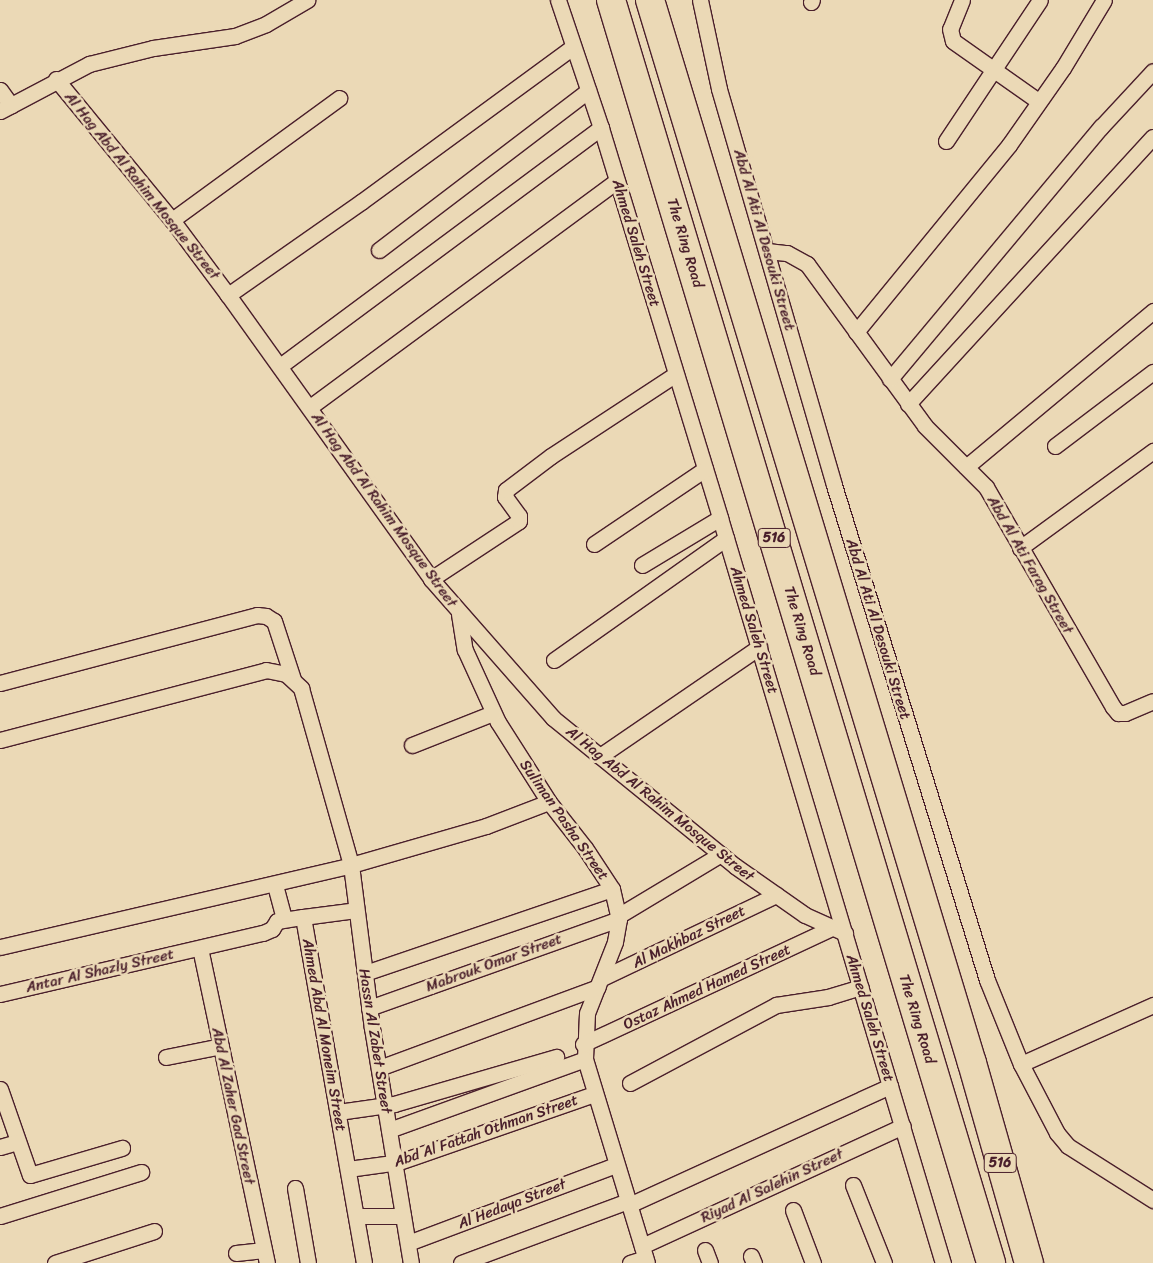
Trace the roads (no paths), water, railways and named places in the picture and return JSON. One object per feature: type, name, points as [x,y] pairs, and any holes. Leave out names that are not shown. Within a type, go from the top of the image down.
[{"type":"highway","name":"The Ring Road","points":[[610,0],[991,1263]]},
{"type":"highway","name":"516","points":[[650,0],[972,1063],[1029,1263]]},
{"type":"street","points":[[0,90],[6,108],[56,79],[120,55],[234,36],[266,24],[308,0]]},
{"type":"street","name":"Ahmed Saleh Street","points":[[558,0],[601,128],[706,469],[759,647],[837,931],[861,987],[943,1263]]},
{"type":"street","name":"Abd Al Ati Al Desouki Street","points":[[700,0],[719,88],[837,494],[987,980],[1021,1064],[1044,1114],[1068,1146],[1153,1200]]},
{"type":"street","points":[[962,0],[950,29],[953,41],[1038,101]]},
{"type":"street","points":[[946,141],[992,69],[1040,0]]},
{"type":"street","points":[[856,332],[1009,145],[1038,101],[1063,68],[1104,0]]},
{"type":"street","points":[[228,295],[361,202],[573,47]]},
{"type":"street","points":[[890,379],[1101,127],[1153,71]]},
{"type":"street","name":"Al Hag Abd Al Rahim Mosque Street","points":[[56,79],[172,220],[310,407],[431,579],[553,718],[720,854],[776,895],[837,931]]},
{"type":"street","points":[[379,250],[588,92]]},
{"type":"street","points":[[172,220],[339,98]]},
{"type":"street","points":[[280,366],[601,128]]},
{"type":"street","points":[[908,404],[1153,137]]},
{"type":"street","points":[[310,407],[617,181]]},
{"type":"street","name":"Abd Al Ati Farag Street","points":[[766,251],[787,253],[807,264],[908,404],[986,487],[1118,713],[1125,713],[1153,701]]},
{"type":"street","points":[[966,467],[1153,311]]},
{"type":"street","points":[[1055,446],[1153,372]]},
{"type":"street","points":[[431,579],[519,521],[519,516],[505,497],[506,490],[551,456],[676,374]]},
{"type":"street","points":[[1020,548],[1153,451]]},
{"type":"street","points":[[594,544],[706,469]]},
{"type":"street","points":[[642,565],[720,518]]},
{"type":"street","points":[[554,660],[726,538]]},
{"type":"street","name":"Suliman Pasha Street","points":[[459,613],[465,650],[493,713],[549,802],[585,848],[612,889],[618,918],[615,942],[588,1014],[584,1052],[594,1094],[645,1256]]},
{"type":"street","name":"Hassn Al Zabet Street","points":[[0,683],[257,615],[266,616],[274,621],[294,679],[301,688],[351,865],[369,1008],[411,1263]]},
{"type":"street","points":[[600,756],[759,647]]},
{"type":"street","points":[[0,740],[266,670],[277,670],[294,679]]},
{"type":"street","points":[[412,745],[493,713]]},
{"type":"street","points":[[0,948],[275,885],[351,865],[486,826],[549,802]]},
{"type":"street","name":"Mabrouk Omar Street","points":[[369,1008],[618,918],[720,854]]},
{"type":"street","points":[[275,885],[284,919]]},
{"type":"street","points":[[365,973],[612,889]]},
{"type":"street","name":"Al Makhbaz Street","points":[[379,1068],[600,983],[776,895]]},
{"type":"street","points":[[303,917],[356,910]]},
{"type":"street","name":"Ahmed Abd Al Moneim Street","points":[[200,948],[268,931],[277,921],[303,917],[364,1263]]},
{"type":"street","name":"Ostaz Ahmed Hamed Street","points":[[389,1130],[584,1052],[837,931]]},
{"type":"street","name":"Antar Al Shazly Street","points":[[0,994],[200,948]]},
{"type":"street","name":"Abd Al Zaher Gad Street","points":[[200,948],[266,1256]]},
{"type":"street","points":[[630,1083],[776,1005],[834,996],[861,987]]},
{"type":"street","points":[[1021,1064],[1153,1005]]},
{"type":"street","points":[[166,1057],[220,1046]]},
{"type":"street","points":[[338,1112],[385,1104],[556,1057]]},
{"type":"street","points":[[461,1263],[628,1203],[890,1086]]},
{"type":"street","points":[[0,1089],[26,1172],[33,1176],[122,1148]]},
{"type":"street","name":"Abd Al Fattah Othman Street","points":[[348,1169],[394,1163],[594,1094]]},
{"type":"street","name":"Riyad Al Salehin Street","points":[[630,1263],[903,1126]]},
{"type":"street","points":[[0,1147],[17,1142]]},
{"type":"street","name":"Al Hedaya Street","points":[[408,1243],[616,1165]]},
{"type":"street","points":[[0,1216],[141,1172]]},
{"type":"street","points":[[853,1185],[884,1263]]},
{"type":"street","points":[[295,1188],[308,1263]]},
{"type":"street","points":[[793,1210],[813,1263]]},
{"type":"street","points":[[356,1216],[403,1216]]},
{"type":"street","points":[[55,1263],[154,1231]]},
{"type":"street","points":[[236,1253],[266,1256]]}]
